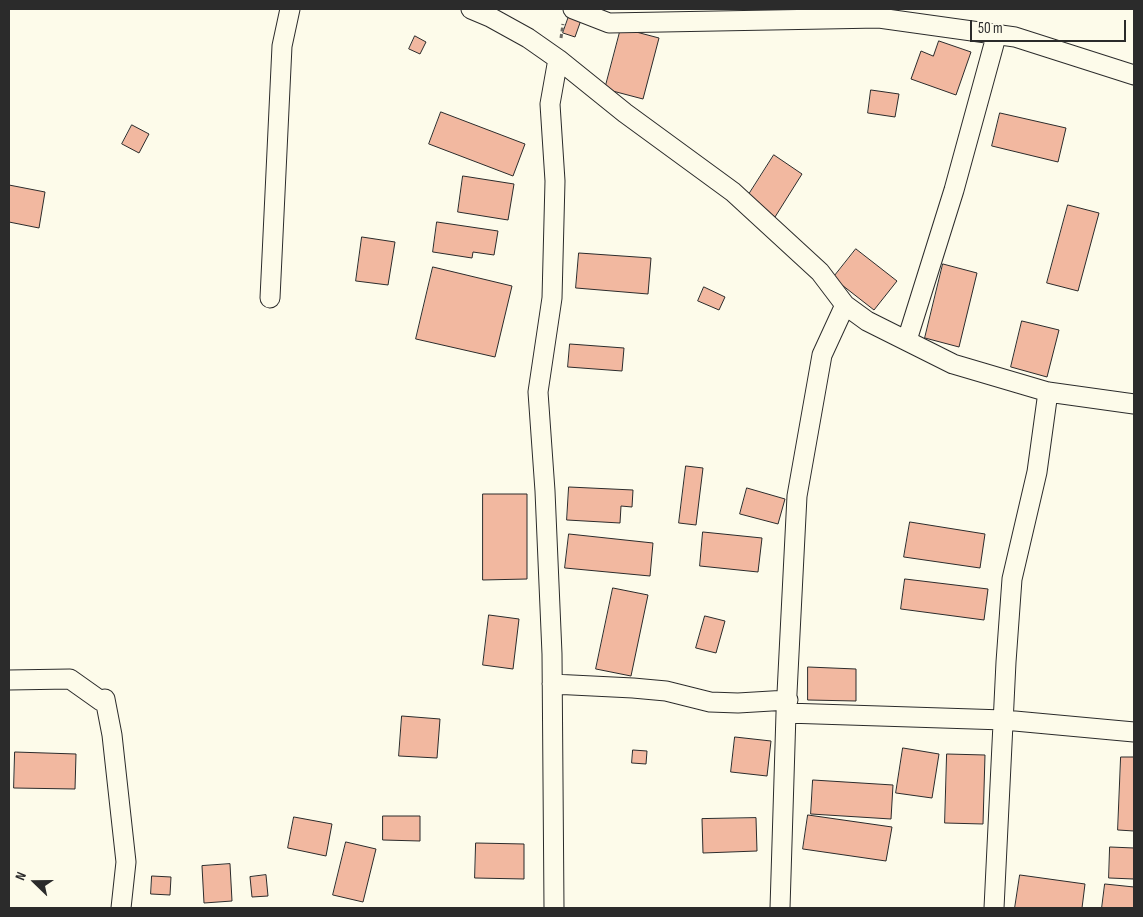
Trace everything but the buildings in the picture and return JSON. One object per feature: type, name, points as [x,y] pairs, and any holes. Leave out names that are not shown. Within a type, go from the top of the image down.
[{"type":"street","points":[[270,298],[282,46],[290,9]]},
{"type":"street","points":[[471,9],[528,38],[558,59],[624,113],[733,192],[820,272],[845,304],[867,321],[953,364],[1048,392],[1134,404]]},
{"type":"street","points":[[568,13],[609,23],[879,18],[1015,37],[1134,76]]},
{"type":"street","points":[[907,340],[954,190],[994,44]]},
{"type":"street","points":[[554,908],[552,684],[545,500],[538,392],[552,298],[555,182],[550,104],[558,59]]},
{"type":"street","points":[[780,908],[787,706],[798,496],[822,355],[845,304]]},
{"type":"street","points":[[994,908],[1012,579],[1037,472],[1048,392]]},
{"type":"street","points":[[9,680],[70,679],[101,700],[105,699],[112,735],[126,862],[121,908]]},
{"type":"street","points":[[552,684],[666,691],[720,702],[1004,720],[1134,732]]},
{"type":"path","points":[[558,59],[568,13]]}]
